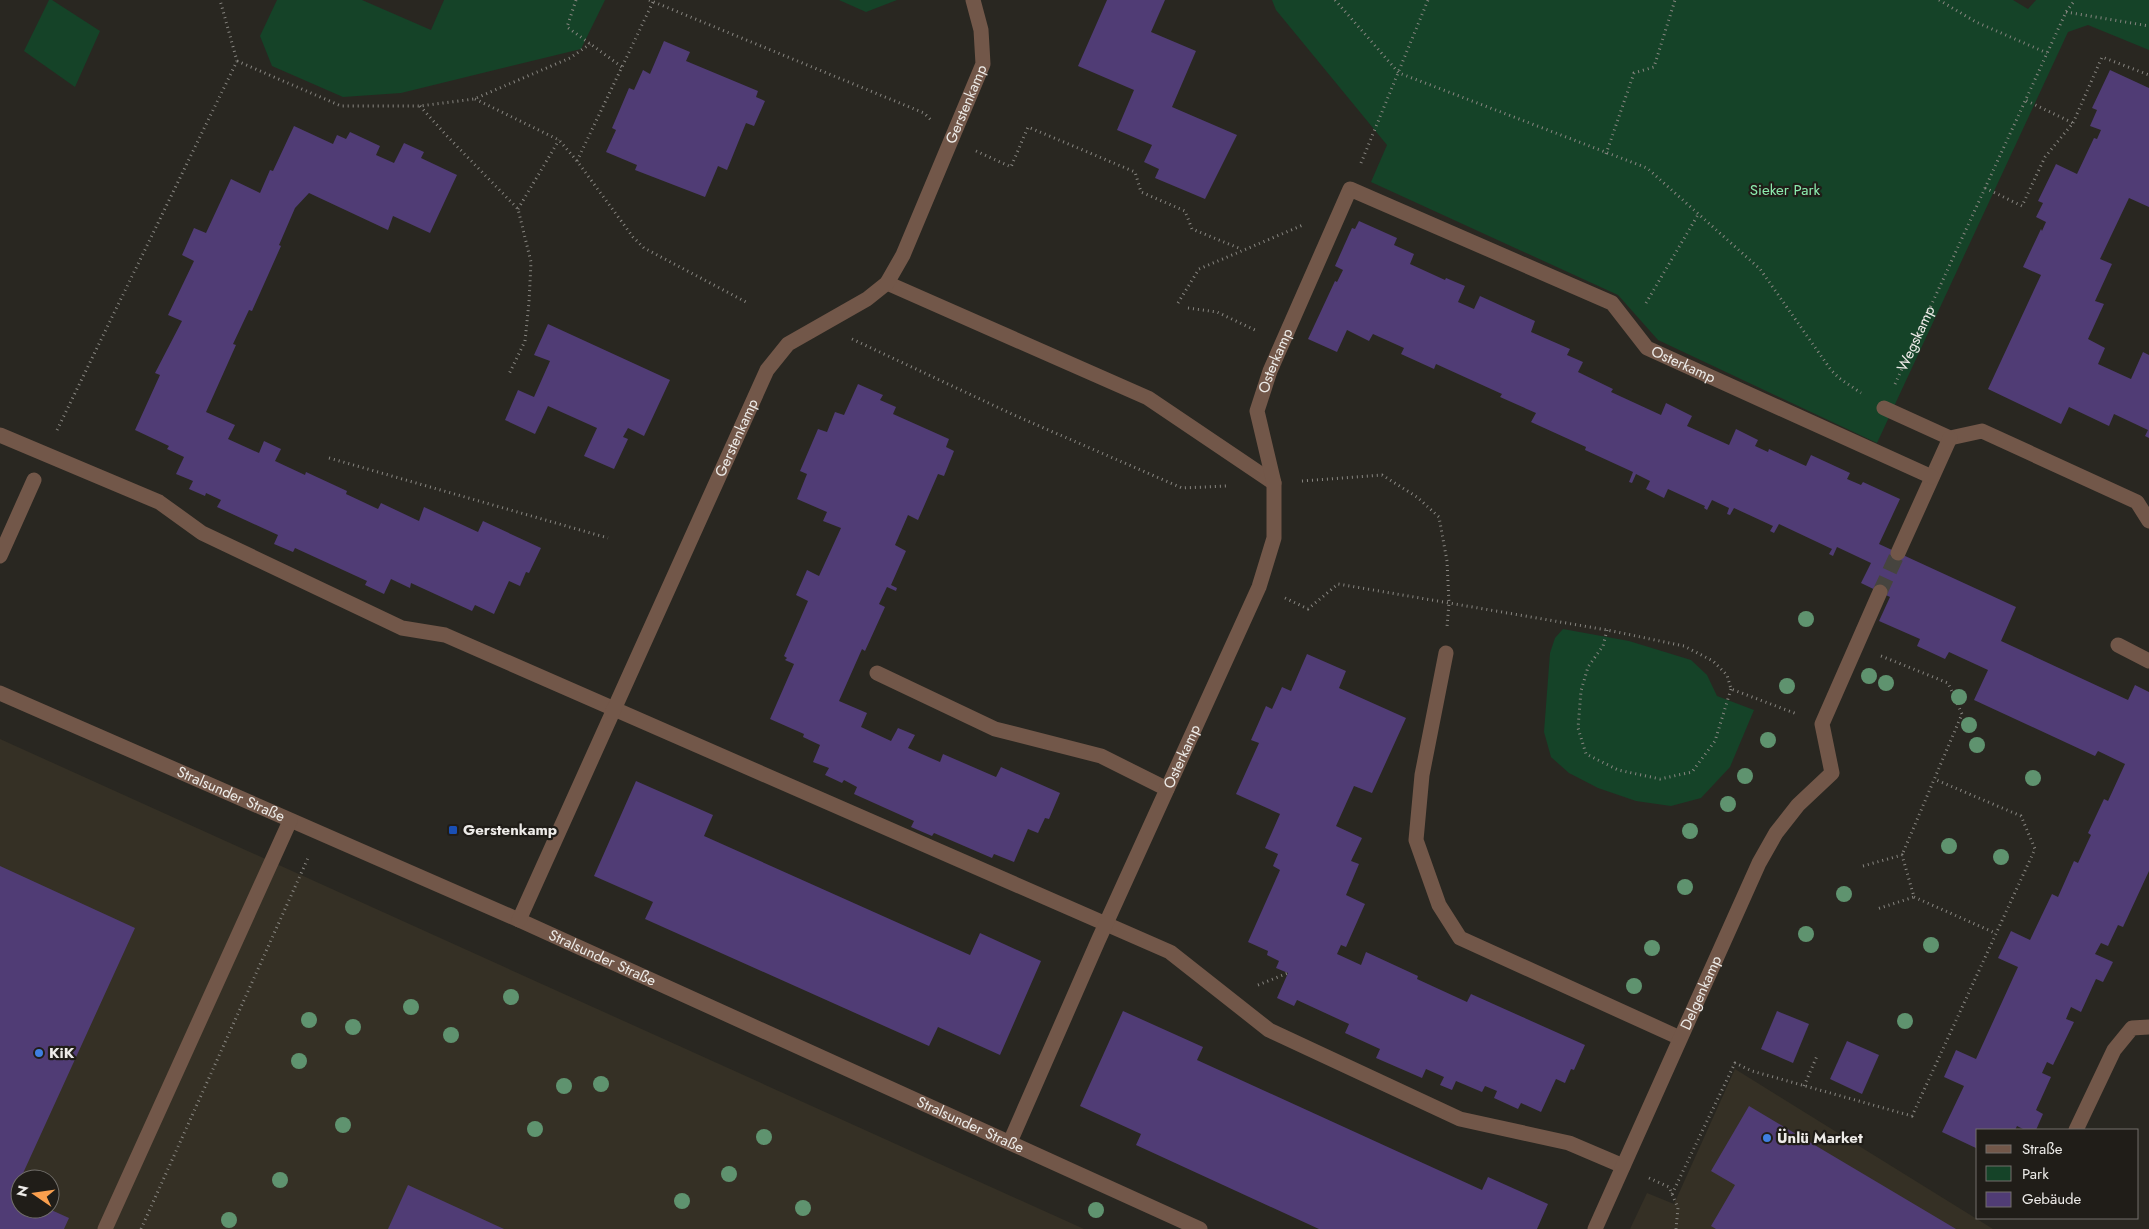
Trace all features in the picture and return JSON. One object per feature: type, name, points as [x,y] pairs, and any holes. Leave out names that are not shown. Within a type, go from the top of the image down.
[{"type":"street","name":"Gerstenkamp","points":[[519,920],[616,709],[767,370],[788,344],[868,299],[887,283],[903,255],[983,64],[981,30],[973,0]]},
{"type":"street","name":"Osterkamp","points":[[1010,1142],[1106,924],[1259,587],[1274,538],[1274,483],[1256,411],[1282,344],[1350,189],[1612,303],[1647,348],[1932,477]]},
{"type":"street","points":[[887,283],[1148,398],[1274,483]]},
{"type":"street","points":[[1884,408],[1950,438],[1982,430],[2137,502],[2149,521]]},
{"type":"street","points":[[0,435],[159,502],[202,534],[402,628],[445,635],[1170,952],[1268,1030],[1460,1119],[1569,1143],[1623,1166]]},
{"type":"street","points":[[1898,553],[1950,438]]},
{"type":"street","points":[[0,556],[34,480]]},
{"type":"street","points":[[1822,724],[1880,592]]},
{"type":"street","points":[[2118,645],[2149,661]]},
{"type":"street","points":[[1446,652],[1422,776],[1416,840],[1439,905],[1454,930],[1460,938],[1680,1038]]},
{"type":"street","points":[[877,673],[995,729],[1101,756],[1167,789]]},
{"type":"street","name":"Stralsunder Straße","points":[[0,693],[519,920],[1200,1229]]},
{"type":"street","name":"Delgenkamp","points":[[1595,1229],[1758,863],[1776,833],[1798,804],[1832,773],[1822,724]]},
{"type":"street","points":[[105,1229],[290,820]]},
{"type":"street","points":[[2076,1129],[2114,1050],[2132,1028],[2149,1027]]},
{"type":"path","points":[[45,453],[237,60],[220,0]]},
{"type":"path","points":[[576,0],[567,28],[622,67]]},
{"type":"path","points":[[1335,0],[1399,73],[1646,168],[1760,269],[1839,378],[1884,408]]},
{"type":"path","points":[[1350,189],[1428,0]]},
{"type":"path","points":[[1606,154],[1634,73],[1654,67],[1675,0]]},
{"type":"path","points":[[1940,0],[1976,22],[2047,53]]},
{"type":"path","name":"Wegskamp","points":[[1884,408],[2066,12],[2075,0]]},
{"type":"path","points":[[577,161],[651,1],[924,113],[950,139],[1010,167],[1028,127],[1135,172],[1141,192],[1185,211],[1192,229],[1241,249]]},
{"type":"path","points":[[2066,12],[2149,26]]},
{"type":"path","points":[[237,60],[341,106],[420,106],[474,98],[570,58],[590,44]]},
{"type":"path","points":[[1985,188],[2022,206],[2046,157],[2073,123],[2102,57],[2149,75]]},
{"type":"path","points":[[474,98],[560,140],[633,237],[644,248],[746,302]]},
{"type":"path","points":[[2025,100],[2073,123]]},
{"type":"path","points":[[420,106],[518,209],[531,262],[530,294],[525,341],[509,374]]},
{"type":"path","points":[[518,209],[560,140]]},
{"type":"path","points":[[1178,304],[1198,269],[1241,249],[1341,209]]},
{"type":"path","points":[[1632,327],[1698,213]]},
{"type":"path","points":[[1188,308],[1217,312],[1270,336],[1282,344]]},
{"type":"path","points":[[822,325],[1014,415],[1182,488],[1228,485]]},
{"type":"path","points":[[329,458],[608,538]]},
{"type":"path","points":[[1274,483],[1382,475],[1417,497],[1439,517],[1447,561],[1449,603],[1446,652]]},
{"type":"path","points":[[1259,587],[1308,609],[1338,584],[1607,630],[1684,646],[1713,661],[1727,675],[1731,689],[1714,741],[1692,772],[1660,779],[1618,770],[1586,754],[1578,728],[1582,691],[1588,667],[1603,646],[1607,630]]},
{"type":"path","points":[[1856,646],[1948,684],[1962,714],[1902,855],[1914,897]]},
{"type":"path","points":[[1731,689],[1822,724]]},
{"type":"path","points":[[1672,1194],[1735,1063],[1752,1071],[1912,1116],[2035,849],[2021,816],[1934,779]]},
{"type":"path","points":[[142,1229],[319,832]]},
{"type":"path","points":[[1863,866],[1902,855]]},
{"type":"path","points":[[1877,909],[1914,897],[1995,933]]},
{"type":"path","points":[[1804,1086],[1817,1056]]},
{"type":"path","points":[[1623,1166],[1668,1187],[1678,1208],[1676,1229]]},
{"type":"shaded area","points":[[0,739],[1084,1229],[0,1229]]},
{"type":"shaded area","points":[[1735,1069],[1993,1229],[1630,1229],[1647,1193],[1674,1204]]},
{"type":"green space","points":[[49,0],[52,0],[100,31],[75,87],[24,51]]},
{"type":"green space","points":[[277,0],[362,0],[431,30],[444,0],[605,0],[581,49],[401,93],[343,97],[272,66],[260,36]]},
{"type":"green space","points":[[839,0],[897,0],[866,12]]},
{"type":"green space","name":"Sieker Park","points":[[1272,0],[2013,0],[2028,9],[2036,0],[2149,0],[2149,50],[2088,25],[2068,32],[1877,443],[1658,340],[1618,295],[1371,182],[1387,145],[1276,10]]},
{"type":"green space","points":[[1563,629],[1629,641],[1691,660],[1707,675],[1717,696],[1754,710],[1730,767],[1701,798],[1671,806],[1636,801],[1598,788],[1569,773],[1551,757],[1544,732],[1550,653],[1555,638]]},
{"type":"building","points":[[1107,0],[1165,0],[1151,32],[1196,51],[1172,107],[1237,135],[1205,199],[1155,178],[1159,169],[1144,162],[1152,145],[1117,130],[1134,90],[1078,66]]},
{"type":"building","points":[[664,41],[690,52],[686,61],[758,91],[756,97],[765,101],[754,126],[746,123],[727,170],[718,166],[705,197],[635,170],[637,165],[606,152],[616,130],[612,128],[629,88],[634,90],[643,70],[650,74]]},
{"type":"building","points":[[2110,70],[2149,88],[2149,207],[2129,198],[2100,259],[2112,264],[2095,301],[2104,304],[2088,339],[2105,348],[2098,364],[2131,379],[2143,352],[2149,355],[2149,438],[2145,436],[2148,430],[2114,414],[2109,426],[2069,407],[2061,424],[1988,389],[2041,275],[2023,267],[2046,222],[2036,217],[2043,203],[2038,201],[2056,164],[2077,174],[2094,138],[2097,139],[2101,130],[2090,126],[2097,110],[2092,108]]},
{"type":"building","points":[[294,126],[333,144],[337,135],[346,139],[350,132],[380,146],[376,155],[394,163],[404,143],[424,152],[421,158],[457,175],[430,233],[393,216],[388,230],[309,193],[295,208],[279,245],[281,246],[252,311],[249,310],[233,344],[236,345],[206,412],[235,425],[228,439],[259,453],[264,441],[281,449],[275,461],[305,475],[306,472],[347,491],[346,494],[378,509],[381,503],[419,521],[424,507],[478,532],[483,521],[541,548],[529,573],[526,572],[520,586],[509,581],[494,614],[475,605],[472,611],[411,583],[410,588],[391,579],[384,594],[365,585],[367,581],[295,548],[293,552],[274,544],[278,535],[217,507],[221,500],[206,493],[205,496],[189,489],[193,481],[176,474],[184,457],[167,449],[169,446],[135,430],[160,375],[155,373],[182,321],[168,315],[194,261],[182,255],[194,228],[206,233],[231,179],[260,193],[270,170],[273,171]]},
{"type":"building","points":[[1359,221],[1397,238],[1394,245],[1414,254],[1410,264],[1445,280],[1446,278],[1465,286],[1458,302],[1474,309],[1480,296],[1535,321],[1531,332],[1570,349],[1567,355],[1583,362],[1578,372],[1613,389],[1611,392],[1661,415],[1666,403],[1692,416],[1687,426],[1729,445],[1736,429],[1758,440],[1755,446],[1768,452],[1769,449],[1806,466],[1811,455],[1850,473],[1847,479],[1861,485],[1863,482],[1900,499],[1879,544],[2016,607],[2001,641],[2128,700],[2135,685],[2149,692],[2149,871],[2123,927],[2118,925],[2108,946],[2101,943],[2095,954],[2113,962],[2103,982],[2096,979],[2081,1012],[2071,1007],[2066,1019],[2074,1022],[2053,1065],[2047,1062],[2042,1073],[2051,1077],[2036,1110],[2043,1114],[2036,1129],[2023,1129],[2017,1126],[2016,1129],[1976,1129],[1976,1148],[1942,1132],[1964,1086],[1944,1077],[1956,1050],[1976,1059],[2018,967],[1998,958],[2011,931],[2030,940],[2052,894],[2058,897],[2074,861],[2078,863],[2091,835],[2088,833],[2104,799],[2108,801],[2125,764],[2098,751],[2095,756],[1974,700],[1988,670],[1949,652],[1945,659],[1917,646],[1920,639],[1879,621],[1890,597],[1861,583],[1871,563],[1837,547],[1833,556],[1829,554],[1832,549],[1779,524],[1774,533],[1770,531],[1773,526],[1734,508],[1730,515],[1727,514],[1729,508],[1712,500],[1707,510],[1704,508],[1705,506],[1668,489],[1664,498],[1646,489],[1650,481],[1636,474],[1632,483],[1629,482],[1633,472],[1585,450],[1586,447],[1531,422],[1536,413],[1500,397],[1502,394],[1436,364],[1434,369],[1401,354],[1404,348],[1373,334],[1369,341],[1347,330],[1337,352],[1308,339],[1335,281],[1337,282],[1343,270],[1335,266],[1352,228],[1355,229]]},
{"type":"building","points":[[548,324],[670,380],[644,436],[628,428],[623,437],[628,439],[614,469],[584,456],[597,428],[548,406],[535,434],[505,420],[518,390],[534,397],[550,361],[534,355]]},
{"type":"building","points":[[858,384],[883,395],[880,400],[896,407],[893,414],[949,439],[946,447],[954,451],[944,476],[938,474],[918,520],[908,515],[895,545],[906,551],[891,585],[897,588],[896,591],[887,587],[879,604],[885,607],[865,651],[862,649],[839,701],[867,713],[861,727],[891,741],[898,728],[915,735],[908,748],[940,762],[943,754],[996,777],[1001,767],[1060,793],[1049,819],[1045,818],[1038,833],[1028,829],[1014,862],[994,854],[992,858],[934,833],[932,836],[911,827],[914,821],[854,794],[857,787],[844,780],[842,783],[825,775],[829,768],[813,762],[820,745],[803,737],[804,734],[770,719],[794,664],[785,660],[787,658],[784,656],[808,601],[796,595],[807,570],[819,576],[841,528],[823,521],[827,512],[797,499],[807,474],[800,471],[818,429],[827,432],[835,412],[844,415]]},
{"type":"building","points":[[1307,654],[1346,671],[1339,688],[1406,718],[1372,793],[1354,786],[1336,826],[1362,838],[1351,861],[1359,864],[1346,895],[1365,904],[1346,947],[1341,945],[1337,954],[1361,965],[1366,952],[1418,976],[1417,979],[1467,1002],[1471,994],[1585,1045],[1574,1070],[1571,1069],[1565,1083],[1556,1079],[1541,1112],[1521,1103],[1518,1109],[1494,1098],[1497,1091],[1485,1086],[1482,1092],[1456,1081],[1452,1090],[1440,1085],[1444,1077],[1426,1069],[1422,1078],[1376,1058],[1380,1049],[1345,1033],[1349,1024],[1297,1000],[1294,1006],[1277,998],[1288,973],[1276,968],[1279,961],[1267,955],[1268,951],[1248,942],[1280,870],[1273,866],[1278,854],[1265,848],[1280,814],[1236,794],[1259,743],[1251,740],[1266,706],[1272,709],[1282,687],[1291,691]]},
{"type":"building","points":[[636,781],[713,815],[704,836],[970,955],[980,933],[1041,961],[1000,1055],[938,1027],[929,1046],[645,919],[653,902],[594,876]]},
{"type":"building","name":"KiK","points":[[0,866],[135,928],[25,1169],[10,1169],[10,1219],[60,1219],[60,1214],[69,1218],[64,1229],[0,1229]]},
{"type":"building","points":[[1123,1011],[1203,1047],[1197,1060],[1482,1190],[1488,1177],[1548,1204],[1537,1229],[1319,1229],[1136,1145],[1141,1134],[1080,1106]]},
{"type":"building","points":[[1777,1011],[1809,1024],[1793,1063],[1761,1049]]},
{"type":"building","points":[[1847,1041],[1879,1055],[1862,1094],[1830,1079]]},
{"type":"building","name":"Ünlü Market","points":[[1749,1106],[1956,1229],[1716,1229],[1711,1226],[1735,1185],[1711,1171]]},
{"type":"building","points":[[408,1185],[504,1229],[388,1229]]},
{"type":"tunnel","points":[[1880,592],[1898,553]]},
{"type":"place","name":"Gerstenkamp","points":[[453,830]]},
{"type":"place","name":"KiK","points":[[39,1053]]},
{"type":"place","name":"Ünlü Market","points":[[1767,1138]]}]
